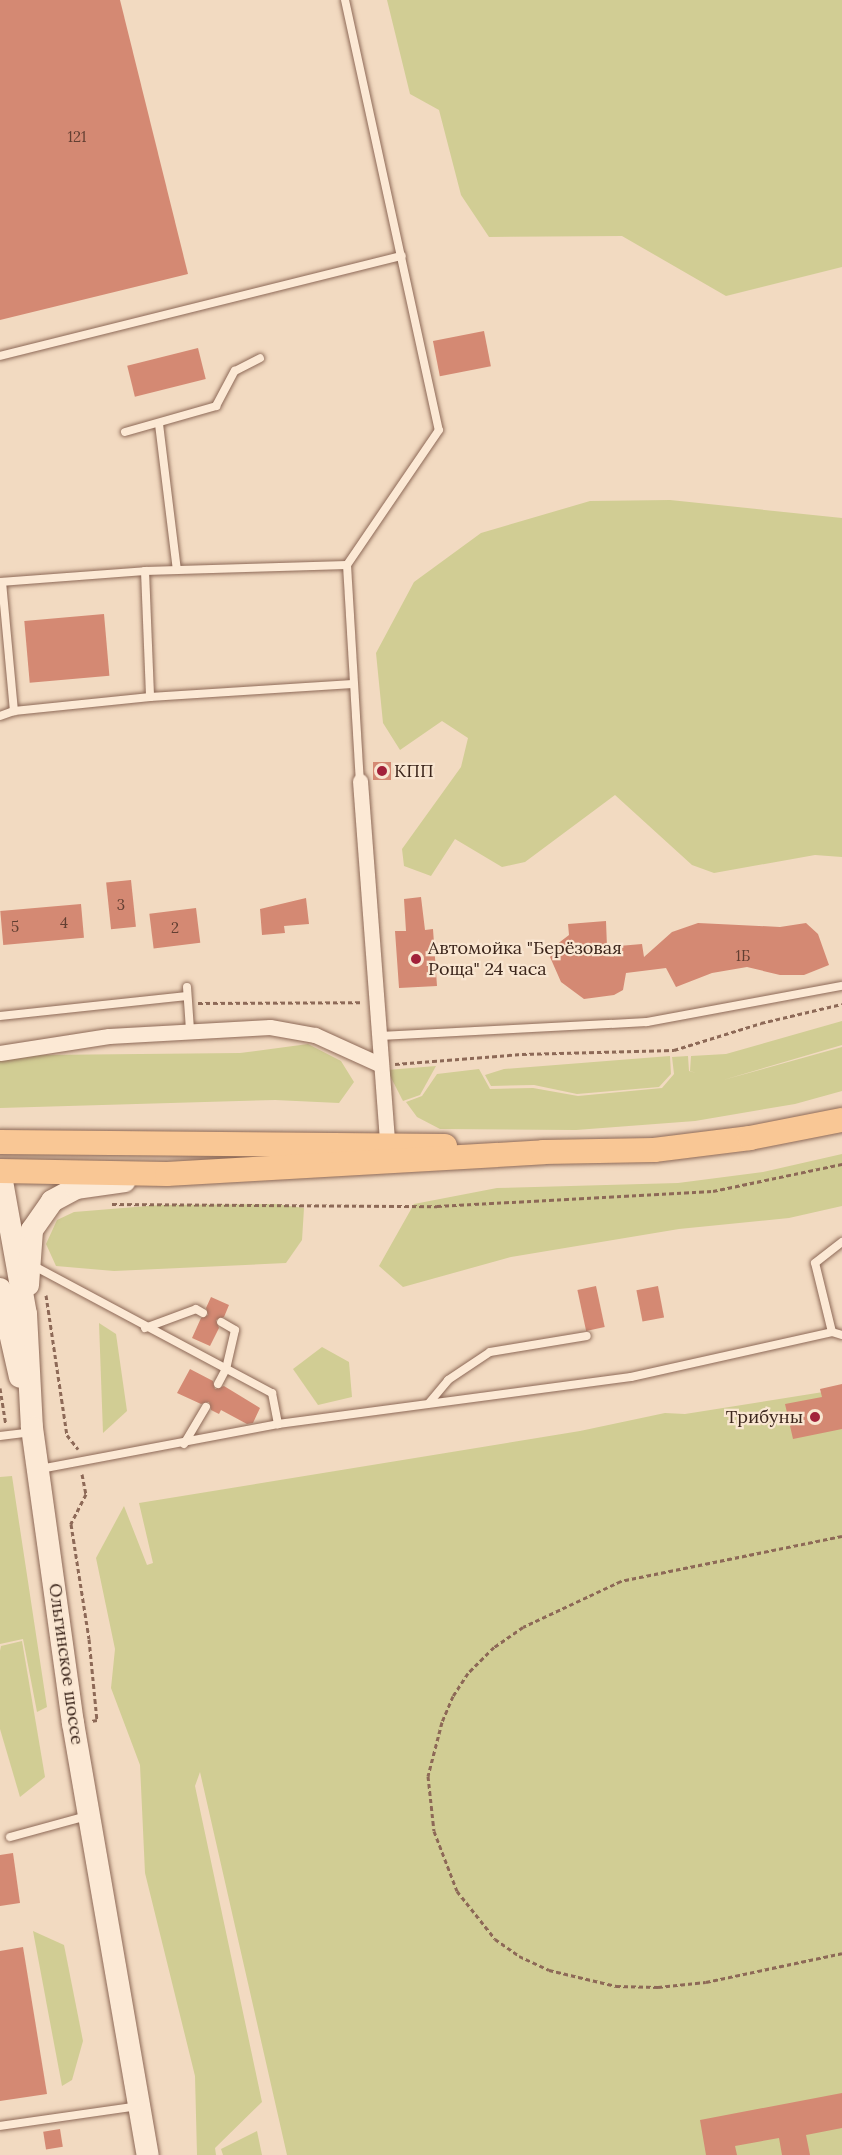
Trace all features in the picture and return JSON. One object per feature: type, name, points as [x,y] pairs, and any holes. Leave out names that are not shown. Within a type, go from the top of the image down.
[{"type":"main road","points":[[0,1171],[168,1174],[543,1152],[654,1150],[750,1138],[842,1120]]},
{"type":"main road","points":[[0,1142],[387,1143],[543,1152]]},
{"type":"main road","name":"Ольгинское шоссе","points":[[0,1171],[26,1314],[33,1430],[73,1723],[148,2155]]},
{"type":"main road","points":[[26,1314],[36,1268],[32,1230],[52,1201],[76,1188],[168,1174]]},
{"type":"main road","points":[[0,1289],[33,1430]]},
{"type":"street","points":[[360,781],[387,1143]]},
{"type":"street","points":[[0,1053],[109,1036],[190,1030],[294,1029],[381,1065]]},
{"type":"lane","points":[[345,0],[439,430],[347,565],[360,781]]},
{"type":"lane","points":[[0,356],[402,256]]},
{"type":"lane","points":[[125,432],[216,406],[235,371],[260,358]]},
{"type":"lane","points":[[159,424],[177,570]]},
{"type":"lane","points":[[14,711],[1,582],[144,571],[347,565]]},
{"type":"lane","points":[[144,571],[150,697]]},
{"type":"lane","points":[[0,716],[14,711],[150,697],[353,684]]},
{"type":"lane","points":[[380,1036],[647,1022],[842,986]]},
{"type":"lane","points":[[188,987],[190,1030]]},
{"type":"lane","points":[[0,1016],[187,999]]},
{"type":"lane","points":[[832,1332],[815,1263],[842,1242]]},
{"type":"lane","points":[[36,1268],[145,1328],[272,1393],[278,1424]]},
{"type":"lane","points":[[145,1328],[196,1309],[203,1312]]},
{"type":"lane","points":[[218,1384],[226,1369],[236,1330],[221,1322]]},
{"type":"lane","points":[[38,1469],[184,1444],[278,1424],[631,1377],[832,1332],[842,1335]]},
{"type":"lane","points":[[429,1403],[448,1380],[490,1352],[587,1336]]},
{"type":"lane","points":[[184,1444],[206,1407]]},
{"type":"lane","points":[[4,1435],[33,1430]]},
{"type":"lane","points":[[10,1838],[88,1815]]},
{"type":"lane","points":[[0,2126],[139,2105]]},
{"type":"path","points":[[187,999],[377,1002]]},
{"type":"path","points":[[381,1065],[522,1054],[675,1050],[750,1026],[842,1004]]},
{"type":"path","points":[[105,1204],[437,1206],[713,1191],[842,1164]]},
{"type":"path","points":[[36,1268],[67,1435],[78,1445],[86,1494],[71,1524],[96,1720],[73,1723]]},
{"type":"path","points":[[0,1389],[4,1435]]},
{"type":"path","points":[[842,1536],[621,1581],[586,1594],[523,1627],[494,1647],[468,1673],[453,1696],[442,1722],[428,1776],[434,1831],[457,1891],[495,1939],[519,1956],[549,1970],[616,1986],[658,1987],[706,1982],[842,1953]]},
{"type":"shaded area","points":[[387,0],[842,0],[842,267],[726,296],[622,236],[489,237],[461,195],[439,110],[410,94]]},
{"type":"shaded area","points":[[670,500],[842,518],[842,857],[815,855],[714,873],[692,865],[615,795],[525,862],[502,867],[455,839],[431,876],[404,866],[402,849],[461,767],[468,738],[442,721],[400,750],[383,723],[376,653],[414,582],[481,533],[590,501]]},
{"type":"shaded area","points":[[842,1021],[842,1045],[723,1080],[842,1047],[842,1091],[795,1104],[695,1121],[576,1130],[440,1129],[417,1117],[406,1102],[422,1096],[437,1074],[479,1069],[490,1089],[533,1088],[578,1096],[662,1088],[674,1074],[672,1057],[688,1056],[689,1071],[696,1073],[690,1071],[691,1056],[726,1054]]},
{"type":"shaded area","points":[[308,1044],[341,1061],[354,1082],[339,1103],[275,1100],[0,1108],[0,1061],[41,1055],[240,1053]]},
{"type":"shaded area","points":[[670,1056],[671,1074],[659,1087],[577,1094],[534,1085],[491,1086],[485,1075],[504,1069]]},
{"type":"shaded area","points":[[436,1066],[420,1095],[403,1101],[387,1070]]},
{"type":"shaded area","points":[[842,1154],[842,1206],[789,1218],[679,1229],[511,1257],[403,1287],[379,1266],[414,1204],[497,1188],[678,1183],[763,1172]]},
{"type":"shaded area","points":[[275,1204],[304,1208],[302,1240],[286,1263],[114,1271],[56,1266],[46,1244],[57,1220],[74,1212],[160,1205]]},
{"type":"shaded area","points":[[99,1323],[116,1334],[127,1411],[103,1433]]},
{"type":"shaded area","points":[[322,1347],[349,1362],[352,1397],[318,1405],[293,1369]]},
{"type":"shaded area","points":[[842,1389],[842,2155],[287,2155],[200,1772],[195,1786],[262,2102],[215,2148],[216,2155],[197,2155],[195,2076],[145,1873],[140,1765],[111,1688],[115,1649],[96,1558],[124,1506],[147,1565],[153,1563],[139,1503],[580,1431],[665,1413],[685,1414]]},
{"type":"shaded area","points":[[12,1476],[47,1707],[37,1712],[23,1639],[0,1644],[0,1477]]},
{"type":"shaded area","points":[[22,1641],[45,1777],[20,1797],[0,1729],[0,1651],[1,1646]]},
{"type":"shaded area","points":[[33,1931],[64,1945],[83,2041],[72,2080],[62,2086]]},
{"type":"shaded area","points":[[257,2131],[262,2155],[223,2155],[221,2149]]},
{"type":"building","points":[[0,0],[120,0],[188,274],[0,320]]},
{"type":"building","points":[[484,331],[491,366],[440,376],[433,341]]},
{"type":"building","points":[[198,348],[206,379],[135,397],[127,366]]},
{"type":"building","points":[[104,614],[109,676],[30,683],[24,621]]},
{"type":"building","name":"КПП","points":[[373,762],[391,762],[391,780],[373,780]]},
{"type":"building","points":[[131,880],[136,927],[111,929],[106,883]]},
{"type":"building","name":"Автомойка \"Берёзовая Роща\" 24 часа","points":[[421,897],[425,930],[433,929],[437,986],[399,988],[395,931],[406,931],[404,899]]},
{"type":"building","points":[[306,898],[309,924],[284,926],[285,933],[262,935],[260,909]]},
{"type":"building","points":[[81,904],[84,938],[3,945],[0,911]]},
{"type":"building","points":[[196,908],[200,943],[154,948],[149,914]]},
{"type":"building","points":[[606,921],[607,947],[642,944],[644,957],[672,932],[698,923],[780,927],[806,923],[818,934],[829,965],[804,975],[780,975],[747,967],[712,973],[676,987],[666,968],[626,973],[623,990],[614,995],[584,999],[561,982],[550,957],[556,945],[569,935],[568,924]]},
{"type":"building","points":[[596,1286],[605,1327],[586,1331],[577,1290]]},
{"type":"building","points":[[658,1286],[664,1317],[643,1322],[636,1290]]},
{"type":"building","points":[[211,1297],[229,1305],[224,1317],[216,1320],[219,1328],[210,1346],[192,1338],[201,1318],[208,1315],[206,1308]]},
{"type":"building","points":[[190,1369],[213,1381],[215,1389],[224,1386],[260,1408],[253,1423],[247,1424],[221,1410],[219,1414],[211,1410],[209,1402],[201,1404],[177,1393]]},
{"type":"building","name":"Трибуны","points":[[842,1384],[842,1429],[793,1439],[785,1404],[822,1397],[820,1389]]},
{"type":"building","points":[[13,1853],[20,1903],[0,1906],[0,1855]]},
{"type":"building","points":[[23,1947],[47,2094],[0,2101],[0,1951]]},
{"type":"building","points":[[842,2093],[842,2128],[806,2135],[810,2155],[782,2155],[779,2138],[735,2146],[737,2155],[706,2155],[700,2120]]},
{"type":"building","points":[[60,2129],[63,2147],[46,2149],[43,2132]]},
{"type":"place","name":"КПП","points":[[382,771]]},
{"type":"place","name":"Автомойка \"Берёзовая Роща\" 24 часа","points":[[416,959]]},
{"type":"place","name":"Трибуны","points":[[815,1417]]}]
